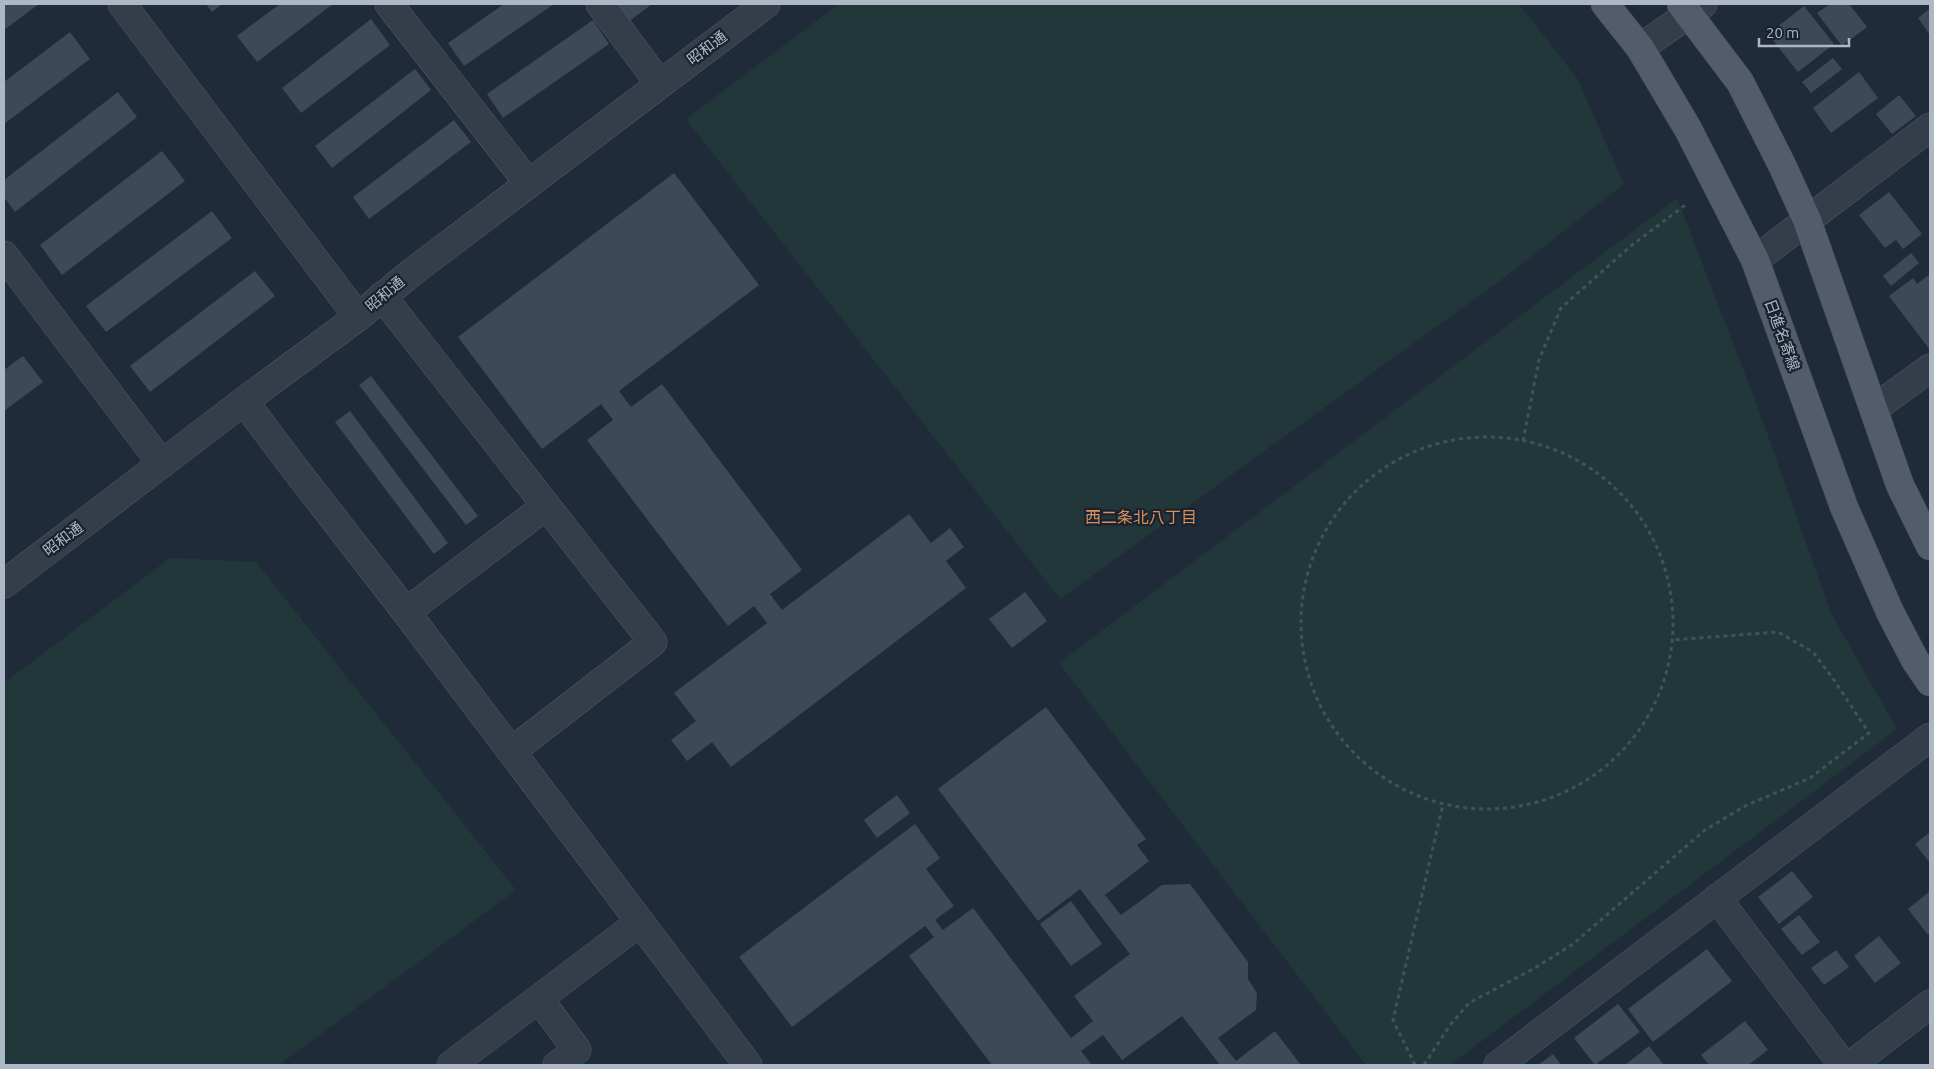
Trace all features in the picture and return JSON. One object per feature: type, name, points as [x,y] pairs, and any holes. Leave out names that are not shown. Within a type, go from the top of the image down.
[{"type":"main road","name":"日進名寄線","points":[[1605,4],[1640,48],[1688,129],[1755,260],[1844,507],[1890,612],[1915,660],[1930,682]]},
{"type":"main road","points":[[1691,7],[1740,82],[1782,165],[1807,220],[1875,408],[1900,485],[1930,546]]},
{"type":"street","points":[[122,4],[358,317]]},
{"type":"street","points":[[389,4],[529,184]]},
{"type":"street","points":[[600,4],[660,84]]},
{"type":"street","name":"昭和通","points":[[4,584],[244,401],[358,317],[382,296],[766,4]]},
{"type":"street","points":[[1640,48],[1691,7]]},
{"type":"street","points":[[1755,260],[1930,127]]},
{"type":"street","points":[[4,255],[12,283],[162,464]]},
{"type":"street","points":[[382,296],[653,642],[512,752]]},
{"type":"street","points":[[1875,408],[1926,378]]},
{"type":"street","points":[[244,401],[748,1065]]},
{"type":"street","points":[[406,612],[546,506]]},
{"type":"street","points":[[1498,1065],[1930,737]]},
{"type":"street","points":[[1717,898],[1843,1065]]},
{"type":"street","points":[[452,1065],[640,922]]},
{"type":"street","points":[[539,999],[577,1050],[557,1065]]},
{"type":"street","points":[[1851,1065],[1930,1004]]},
{"type":"path","points":[[1523,441],[1539,360],[1561,308],[1632,245],[1688,203]]},
{"type":"path","points":[[1487,437],[1523,441],[1560,452],[1594,471],[1624,497],[1647,528],[1663,563],[1672,601],[1672,640],[1666,674],[1653,708],[1634,738],[1609,764],[1580,784],[1548,799],[1522,805],[1478,809],[1442,804],[1409,792],[1378,774],[1351,751],[1329,722],[1313,690],[1303,655],[1301,620],[1305,584],[1316,550],[1334,518],[1357,490],[1385,468],[1417,451],[1452,441],[1487,437]]},
{"type":"path","points":[[1424,1065],[1450,1025],[1469,1003],[1536,968],[1573,944],[1705,830],[1745,806],[1810,778],[1869,733],[1813,652],[1778,632],[1672,640]]},
{"type":"path","points":[[1415,1065],[1393,1020],[1442,804]]},
{"type":"green space","points":[[839,4],[1519,4],[1577,78],[1624,184],[1505,277],[1060,599],[686,119]]},
{"type":"green space","points":[[1677,198],[1757,405],[1831,613],[1897,729],[1450,1065],[1366,1065],[1059,663]]},
{"type":"green space","points":[[170,558],[256,562],[516,890],[279,1065],[4,1065],[4,683]]},
{"type":"building","points":[[4,4],[39,4],[4,30]]},
{"type":"building","points":[[206,4],[222,4],[212,12]]},
{"type":"building","points":[[280,4],[333,4],[257,62],[237,36]]},
{"type":"building","points":[[504,4],[554,4],[464,66],[448,43]]},
{"type":"building","points":[[612,4],[652,4],[627,23]]},
{"type":"building","points":[[1830,4],[1849,4],[1867,27],[1842,46],[1817,13]]},
{"type":"building","points":[[1804,6],[1834,44],[1798,72],[1768,34]]},
{"type":"building","points":[[1930,8],[1930,35],[1918,18]]},
{"type":"building","points":[[371,19],[390,45],[301,113],[282,88]]},
{"type":"building","points":[[593,20],[609,44],[503,118],[487,94]]},
{"type":"building","points":[[70,32],[90,59],[4,124],[4,82]]},
{"type":"building","points":[[1833,58],[1842,69],[1811,93],[1802,82]]},
{"type":"building","points":[[415,69],[431,90],[332,168],[315,146]]},
{"type":"building","points":[[1859,72],[1878,98],[1831,133],[1813,108]]},
{"type":"building","points":[[118,92],[137,117],[15,212],[4,197],[4,180]]},
{"type":"building","points":[[1899,95],[1916,116],[1892,134],[1876,114]]},
{"type":"building","points":[[454,120],[471,142],[369,219],[353,197]]},
{"type":"building","points":[[162,151],[185,181],[62,275],[40,245]]},
{"type":"building","points":[[674,173],[759,285],[619,391],[631,407],[662,384],[802,570],[770,594],[782,610],[909,514],[931,543],[950,528],[964,547],[946,561],[966,588],[731,767],[712,742],[687,761],[671,740],[696,721],[674,693],[767,623],[754,606],[728,626],[587,440],[613,420],[601,404],[542,449],[458,337]]},
{"type":"building","points":[[1889,192],[1922,234],[1903,249],[1896,240],[1885,248],[1859,215]]},
{"type":"building","points":[[212,211],[232,238],[106,332],[86,306]]},
{"type":"building","points":[[1911,253],[1919,263],[1891,286],[1883,276]]},
{"type":"building","points":[[255,271],[275,296],[150,392],[130,366]]},
{"type":"building","points":[[1930,274],[1930,350],[1889,296],[1913,278],[1917,284]]},
{"type":"building","points":[[23,356],[43,382],[4,411],[4,370]]},
{"type":"building","points":[[371,376],[478,516],[466,525],[359,385]]},
{"type":"building","points":[[350,411],[448,543],[434,554],[335,422]]},
{"type":"building","points":[[1025,592],[1047,621],[1012,648],[989,619]]},
{"type":"building","points":[[1046,707],[1146,839],[1137,845],[1149,861],[1105,895],[1121,915],[1162,885],[1190,884],[1248,962],[1248,979],[1257,993],[1256,1010],[1218,1038],[1236,1061],[1275,1031],[1301,1065],[1220,1065],[1182,1016],[1122,1060],[1103,1035],[1081,1051],[1092,1065],[992,1065],[909,956],[934,937],[925,926],[792,1027],[739,957],[915,824],[940,858],[926,869],[954,906],[935,920],[943,930],[973,908],[1071,1038],[1093,1021],[1074,996],[1130,954],[1080,889],[1038,921],[938,789]]},
{"type":"building","points":[[897,795],[910,813],[877,838],[864,820]]},
{"type":"building","points":[[1930,832],[1930,863],[1915,844]]},
{"type":"building","points":[[1792,871],[1813,897],[1779,924],[1758,897]]},
{"type":"building","points":[[1930,891],[1930,933],[1928,935],[1908,909]]},
{"type":"building","points":[[1071,901],[1102,944],[1071,966],[1040,924]]},
{"type":"building","points":[[1799,915],[1820,942],[1802,955],[1781,929]]},
{"type":"building","points":[[1879,936],[1901,963],[1875,983],[1854,956]]},
{"type":"building","points":[[1707,949],[1732,981],[1653,1042],[1628,1009]]},
{"type":"building","points":[[1836,950],[1849,967],[1824,985],[1811,968]]},
{"type":"building","points":[[1618,1004],[1640,1032],[1595,1065],[1574,1038]]},
{"type":"building","points":[[1745,1021],[1768,1050],[1748,1065],[1709,1065],[1701,1055]]},
{"type":"building","points":[[1649,1046],[1664,1065],[1625,1065]]},
{"type":"building","points":[[1553,1054],[1561,1065],[1538,1065]]},
{"type":"district","name":"西二条北八丁目","points":[[1141,517]]}]
